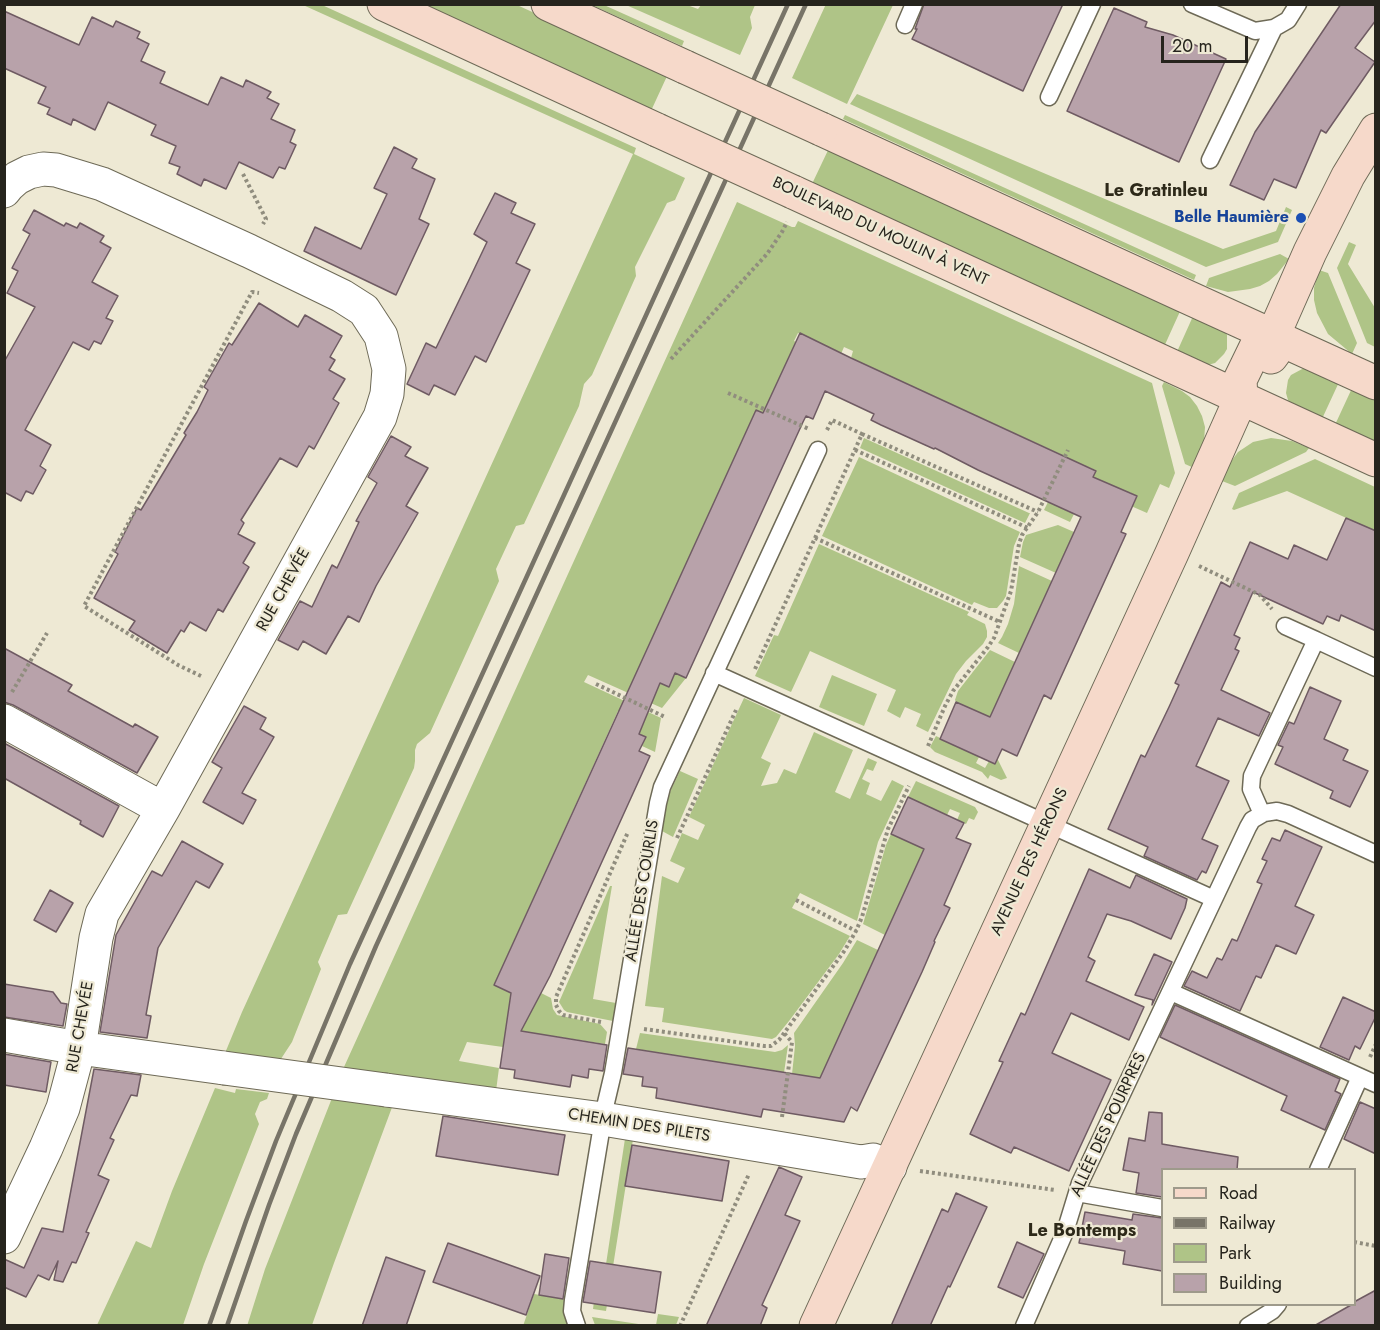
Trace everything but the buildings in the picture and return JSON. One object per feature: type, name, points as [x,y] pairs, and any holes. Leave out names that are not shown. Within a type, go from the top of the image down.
[{"type":"main road","name":"BOULEVARD DU MOULIN À VENT","points":[[384,4],[657,130],[792,203],[1241,398],[1376,460]]},
{"type":"main road","points":[[548,4],[1376,382]]},
{"type":"main road","points":[[1241,398],[1257,388],[1274,353],[1273,336],[1306,261],[1335,199],[1376,130]]},
{"type":"main road","name":"AVENUE DES HÉRONS","points":[[816,1326],[902,1170],[1048,824],[1241,398]]},
{"type":"street","name":"RUE CHEVÉE","points":[[4,191],[16,178],[29,172],[43,169],[56,170],[102,184],[249,251],[342,296],[364,310],[381,336],[389,369],[387,394],[380,417],[163,809],[102,914],[96,938],[79,1048],[63,1108],[4,1237]]},
{"type":"street","points":[[8,708],[163,809]]},
{"type":"street","name":"CHEMIN DES PILETS","points":[[4,1035],[79,1048],[603,1119],[861,1162],[873,1160],[902,1170]]},
{"type":"lane","points":[[905,25],[914,4]]},
{"type":"lane","points":[[1049,97],[1092,4]]},
{"type":"lane","points":[[1192,4],[1255,31],[1274,28],[1287,20],[1298,4]]},
{"type":"lane","points":[[1210,160],[1274,28]]},
{"type":"lane","name":"ALLÉE DES COURLIS","points":[[577,1326],[573,1300],[662,787],[818,450]]},
{"type":"lane","points":[[1285,626],[1376,668]]},
{"type":"lane","points":[[1316,640],[1252,776],[1251,789],[1262,814],[1277,811],[1288,814],[1376,854]]},
{"type":"lane","points":[[714,674],[1215,899]]},
{"type":"lane","name":"ALLÉE DES POURPRES","points":[[1024,1326],[1062,1239],[1077,1193],[1248,828],[1252,820],[1262,814]]},
{"type":"lane","points":[[1171,992],[1368,1080],[1319,1168]]},
{"type":"lane","points":[[1077,1193],[1161,1208]]},
{"type":"lane","points":[[1248,1326],[1277,1306]]},
{"type":"path","points":[[243,174],[266,219],[249,251]]},
{"type":"path","points":[[671,359],[767,254],[782,232],[792,203]]},
{"type":"path","points":[[229,690],[178,665],[84,606],[252,292],[279,293],[291,271]]},
{"type":"path","points":[[728,393],[814,431]]},
{"type":"path","points":[[818,450],[832,420],[1038,512]]},
{"type":"path","points":[[815,538],[862,434]]},
{"type":"path","points":[[855,450],[1028,528]]},
{"type":"path","points":[[629,829],[556,997],[559,1011],[563,1015],[621,1025],[771,1046],[784,1034],[845,950],[856,931],[888,829],[953,691],[994,638],[1011,591],[1019,544],[1038,512],[1068,450]]},
{"type":"path","points":[[1172,553],[1260,595],[1285,626]]},
{"type":"path","points":[[8,708],[47,633]]},
{"type":"path","points":[[596,684],[665,717]]},
{"type":"path","points":[[663,727],[665,717],[672,709]]},
{"type":"path","points":[[796,900],[856,931]]},
{"type":"path","points":[[680,1326],[759,1153],[780,1136],[792,1042],[784,1034]]},
{"type":"path","points":[[902,1170],[1077,1193]]},
{"type":"path","points":[[1356,1242],[1376,1246]]},
{"type":"green space","points":[[826,4],[893,5],[847,104],[792,78]]},
{"type":"green space","points":[[303,5],[322,5],[636,148],[634,154],[685,178],[675,200],[667,203],[635,267],[636,276],[592,375],[584,384],[579,406],[524,524],[516,526],[496,569],[499,581],[430,733],[417,744],[414,768],[347,914],[338,915],[318,962],[321,969],[292,1042],[275,1068],[223,1058],[633,154]]},
{"type":"green space","points":[[412,5],[517,5],[668,74],[650,113]]},
{"type":"green space","points":[[592,5],[604,5],[684,41],[682,46]]},
{"type":"green space","points":[[626,5],[687,5],[698,9],[701,5],[755,5],[750,17],[752,28],[740,55]]},
{"type":"green space","points":[[857,94],[1223,249],[1276,231],[1286,207],[1292,210],[1278,242],[1206,267],[850,104]]},
{"type":"green space","points":[[845,115],[1196,275],[1194,280],[843,119]]},
{"type":"green space","points":[[831,144],[1182,307],[1163,349],[811,186]]},
{"type":"green space","points":[[737,202],[792,227],[795,227],[798,221],[1152,383],[1175,473],[1169,488],[1160,484],[1147,513],[1131,506],[1137,496],[1093,477],[1095,470],[1086,466],[1083,473],[1060,454],[851,358],[853,351],[844,347],[841,354],[798,333],[763,413],[756,410],[632,683],[655,694],[660,683],[669,687],[675,673],[686,678],[662,708],[588,675],[584,682],[661,718],[655,752],[642,746],[646,737],[638,733],[642,722],[618,711],[494,985],[530,1002],[535,990],[551,998],[557,1015],[600,1024],[607,1032],[605,1044],[506,1029],[503,1047],[467,1042],[459,1061],[499,1068],[496,1091],[339,1078]]},
{"type":"green space","points":[[1349,242],[1356,245],[1348,264],[1375,308],[1375,347],[1367,343],[1337,268]]},
{"type":"green space","points":[[1280,254],[1289,259],[1277,274],[1260,286],[1228,292],[1206,286],[1209,278]]},
{"type":"green space","points":[[1319,270],[1328,273],[1357,343],[1352,354],[1328,334],[1317,313],[1314,288]]},
{"type":"green space","points":[[1194,314],[1225,331],[1227,335],[1227,349],[1215,363],[1204,366],[1176,354]]},
{"type":"green space","points":[[1304,368],[1340,380],[1321,421],[1292,407],[1288,400],[1286,393],[1288,380],[1291,375]]},
{"type":"green space","points":[[1164,382],[1190,397],[1202,416],[1205,427],[1204,442],[1194,468],[1185,464],[1162,386]]},
{"type":"green space","points":[[1353,386],[1375,396],[1375,446],[1334,427]]},
{"type":"green space","points":[[864,438],[1030,513],[1025,523],[860,448]]},
{"type":"green space","points":[[1271,438],[1292,441],[1309,448],[1306,452],[1235,486],[1222,481],[1238,452],[1253,442]]},
{"type":"green space","points":[[859,457],[1020,532],[1014,546],[1006,596],[997,608],[989,608],[974,602],[972,605],[822,536]]},
{"type":"green space","points":[[1315,459],[1375,487],[1375,531],[1287,491],[1232,509],[1239,493]]},
{"type":"green space","points":[[1048,502],[1074,514],[1070,522],[1044,510]]},
{"type":"green space","points":[[1058,525],[1074,532],[1056,573],[1020,557],[1026,535]]},
{"type":"green space","points":[[819,544],[969,612],[967,615],[985,624],[987,637],[956,674],[928,732],[916,726],[921,714],[905,707],[900,718],[887,711],[896,690],[810,651],[791,692],[755,676],[774,635],[778,636]]},
{"type":"green space","points":[[1019,566],[1052,581],[1019,653],[998,643],[1008,624],[1014,604]]},
{"type":"green space","points":[[990,650],[1015,662],[990,717],[955,700],[958,691]]},
{"type":"green space","points":[[832,675],[877,694],[864,726],[819,707]]},
{"type":"green space","points":[[744,698],[781,715],[761,758],[771,763],[761,786],[777,783],[784,769],[796,774],[814,732],[853,750],[835,792],[850,799],[868,758],[877,762],[873,771],[867,769],[862,779],[870,783],[866,794],[881,801],[892,780],[904,786],[878,842],[857,921],[800,893],[792,908],[850,936],[789,1021],[772,1039],[662,1022],[664,1008],[645,1006],[662,876],[678,883],[685,868],[670,861],[682,833],[698,840],[705,825],[689,817]]},
{"type":"green space","points":[[936,736],[979,757],[976,763],[985,768],[989,761],[995,764],[997,758],[1007,778],[1001,780],[990,775],[988,779],[982,772],[935,752],[930,747]]},
{"type":"green space","points":[[680,771],[698,779],[673,837],[662,831],[670,792]]},
{"type":"green space","points":[[916,781],[975,807],[978,812],[974,820],[969,818],[966,824],[957,820],[960,813],[950,809],[947,815],[908,797]]},
{"type":"green space","points":[[891,834],[924,849],[885,935],[863,924]]},
{"type":"green space","points":[[610,886],[612,886],[593,999],[616,1003],[613,1021],[567,1012],[559,1002]]},
{"type":"green space","points":[[857,940],[878,950],[812,1096],[790,1093],[795,1046],[794,1033]]},
{"type":"green space","points":[[640,1033],[775,1052],[788,1045],[784,1073],[636,1049]]},
{"type":"green space","points":[[215,1088],[235,1093],[236,1089],[269,1093],[267,1099],[260,1102],[255,1114],[259,1124],[204,1264],[183,1325],[97,1325],[136,1241],[151,1248]]},
{"type":"green space","points":[[332,1098],[394,1102],[312,1325],[247,1326],[265,1269]]},
{"type":"green space","points":[[626,1132],[634,1133],[606,1311],[593,1309],[595,1294],[603,1284]]},
{"type":"green space","points":[[534,1294],[564,1299],[564,1311],[569,1325],[523,1326]]},
{"type":"green space","points":[[658,1314],[679,1317],[676,1325],[656,1325]]},
{"type":"green space","points":[[592,1317],[645,1325],[595,1325]]},
{"type":"railway","points":[[209,1326],[276,1141],[350,964],[788,4]]},
{"type":"railway","points":[[227,1326],[296,1134],[376,946],[806,4]]},
{"type":"place","name":"Belle Haumière","points":[[1301,218]]},
{"type":"district","name":"Le Gratinleu","points":[[1156,192]]},
{"type":"district","name":"Le Bontemps","points":[[1082,1232]]}]
